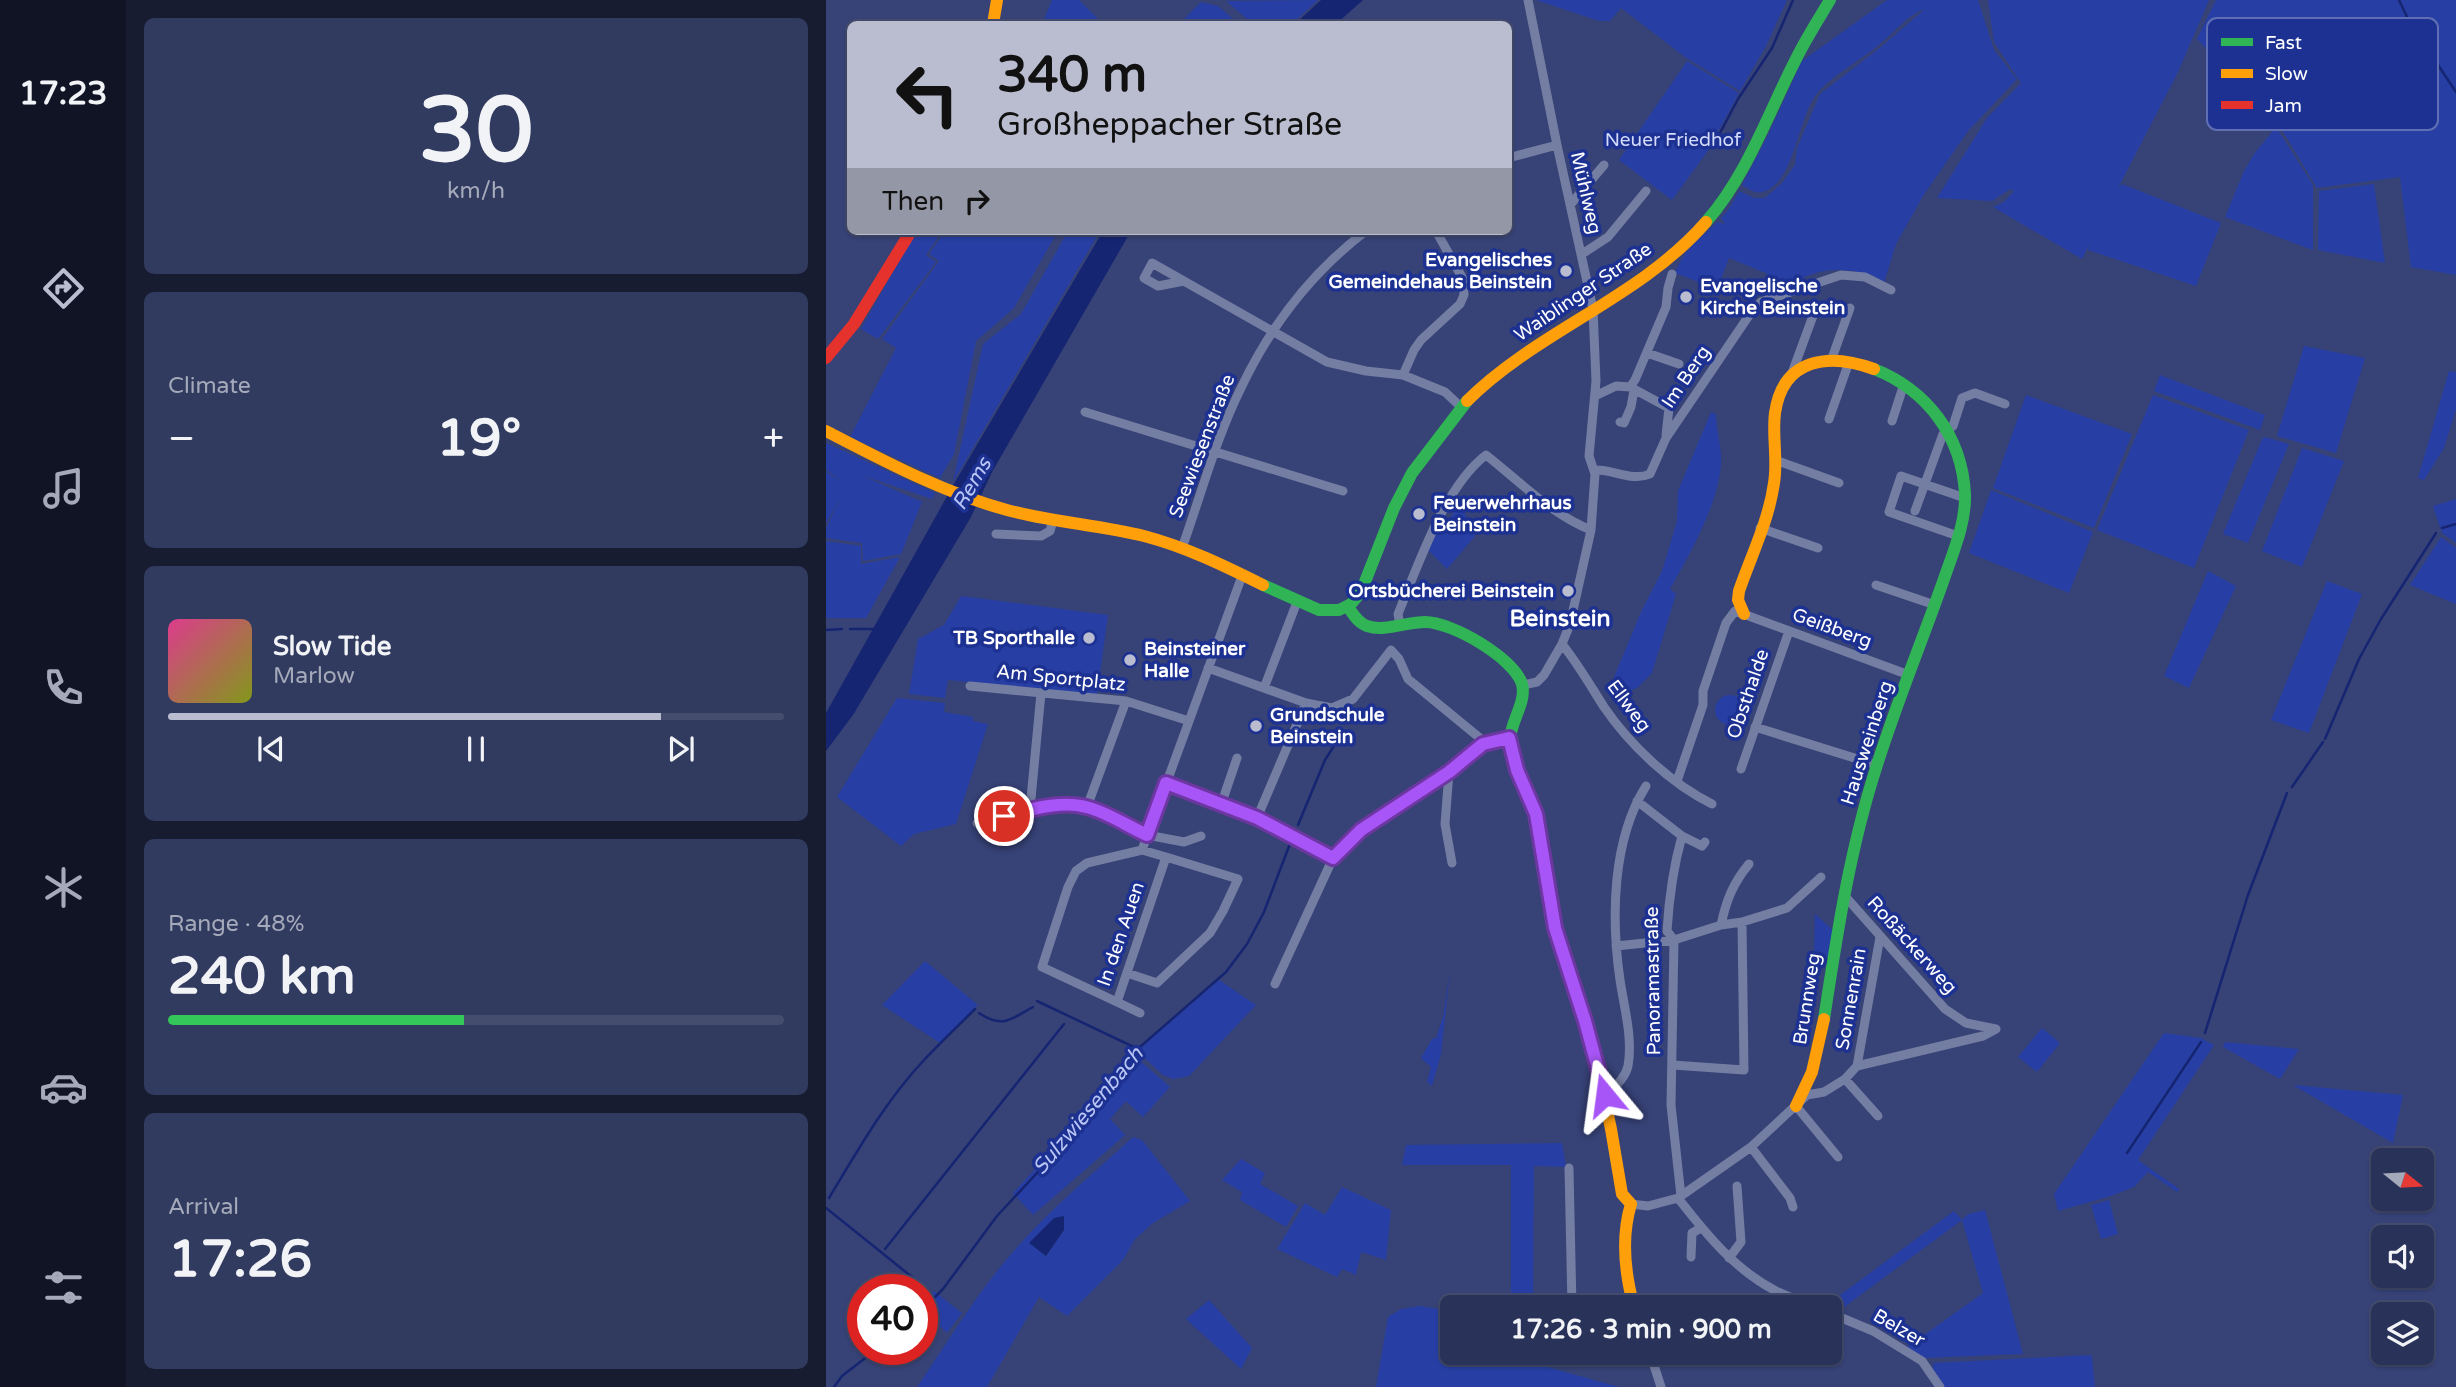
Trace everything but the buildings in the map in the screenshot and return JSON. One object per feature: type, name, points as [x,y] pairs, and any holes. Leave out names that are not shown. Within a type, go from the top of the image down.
[{"type":"street","points":[[994,21],[997,0]]},
{"type":"street","name":"Mühlweg","points":[[1528,0],[1593,309],[1595,396]]},
{"type":"street","name":"Waiblinger Straße","points":[[1349,607],[1358,598],[1366,583],[1394,508],[1412,473],[1461,407],[1520,357],[1662,264],[1703,226],[1722,204],[1744,169],[1796,59],[1829,0]]},
{"type":"street","points":[[1512,157],[1557,145]]},
{"type":"street","points":[[1570,205],[1604,165]]},
{"type":"street","points":[[1582,254],[1608,237],[1646,191]]},
{"type":"street","points":[[826,358],[854,324],[909,235]]},
{"type":"street","name":"Seewiesenstraße","points":[[1182,548],[1240,388],[1272,332],[1313,279],[1362,235]]},
{"type":"street","points":[[1403,375],[1421,340],[1460,304],[1464,295],[1463,279],[1438,235]]},
{"type":"street","points":[[1620,422],[1624,423],[1631,407],[1632,389],[1666,307],[1672,274]]},
{"type":"street","name":"Im Berg","points":[[1595,470],[1644,477],[1653,470],[1666,438],[1750,314],[1761,302],[1841,275],[1865,277],[1891,290]]},
{"type":"street","points":[[1184,281],[1327,362],[1366,372],[1403,375],[1445,392],[1461,407]]},
{"type":"street","points":[[1744,614],[1738,600],[1739,591],[1774,483],[1775,414],[1817,305]]},
{"type":"street","points":[[1792,373],[1812,361],[1832,358],[1850,308]]},
{"type":"street","points":[[1647,353],[1679,364]]},
{"type":"street","name":"Hausweinberg","points":[[1832,358],[1874,368],[1921,395],[1948,430],[1961,463],[1965,498],[1958,536],[1877,765],[1844,895]]},
{"type":"street","points":[[1829,419],[1849,362]]},
{"type":"street","points":[[1892,421],[1904,384]]},
{"type":"street","points":[[1523,685],[1541,680],[1570,624],[1591,530],[1595,470],[1589,456],[1595,396],[1616,386],[1632,389],[1669,408],[1666,438]]},
{"type":"street","points":[[1915,511],[1943,434],[1953,426],[1962,398],[1975,393],[2005,404]]},
{"type":"street","points":[[1085,412],[1343,491]]},
{"type":"street","points":[[826,431],[984,503],[1053,520],[1104,527],[1182,548],[1297,602],[1330,613],[1349,607],[1360,623],[1366,626],[1384,627],[1430,622],[1451,627],[1479,643],[1516,674],[1523,685],[1522,696],[1510,727],[1509,738],[1517,770],[1536,814],[1555,928],[1605,1095],[1622,1194],[1631,1204],[1626,1216],[1630,1295]]},
{"type":"street","points":[[1399,625],[1398,614],[1430,537],[1473,465],[1486,455],[1558,513],[1591,530]]},
{"type":"street","points":[[1775,460],[1839,483]]},
{"type":"street","points":[[1958,536],[1889,512],[1901,476],[1965,498]]},
{"type":"street","points":[[996,534],[1041,536],[1050,531],[1053,520]]},
{"type":"street","points":[[1760,528],[1818,548]]},
{"type":"street","points":[[1142,850],[1242,576]]},
{"type":"street","points":[[1876,585],[1935,605]]},
{"type":"street","points":[[1264,688],[1297,602]]},
{"type":"street","points":[[1677,781],[1703,705],[1703,691],[1726,623],[1735,611],[1744,614]]},
{"type":"street","name":"Geißberg","points":[[1744,614],[1909,675]]},
{"type":"street","name":"Obsthalde","points":[[1741,769],[1788,631]]},
{"type":"street","name":"Ellweg","points":[[1562,644],[1583,670],[1605,708],[1624,732],[1654,763],[1696,796],[1712,804]]},
{"type":"street","points":[[1208,668],[1306,702],[1336,708],[1353,699],[1391,650],[1399,659],[1408,679],[1483,744]]},
{"type":"street","name":"Am Sportplatz","points":[[970,686],[1126,701],[1189,721]]},
{"type":"street","points":[[1031,809],[1041,693]]},
{"type":"street","points":[[1087,807],[1126,701]]},
{"type":"street","points":[[1257,818],[1306,702]]},
{"type":"street","points":[[1755,727],[1877,765]]},
{"type":"street","points":[[1275,984],[1333,858],[1361,830],[1449,772],[1483,744],[1509,738]]},
{"type":"street","points":[[1221,805],[1237,758]]},
{"type":"street","points":[[1449,772],[1445,824],[1452,863]]},
{"type":"street","points":[[1166,783],[1257,818],[1333,858]]},
{"type":"street","points":[[1605,1095],[1621,1081],[1627,1067],[1629,1047],[1616,946],[1618,881],[1622,849],[1637,800],[1646,786]]},
{"type":"street","points":[[1637,800],[1682,836],[1702,846],[1705,842]]},
{"type":"street","points":[[977,822],[1031,809],[1068,805],[1087,807],[1147,835],[1184,842],[1201,836]]},
{"type":"street","name":"Panoramastraße","points":[[1679,1197],[1671,1105],[1674,940],[1667,931],[1672,870],[1682,836]]},
{"type":"street","name":"In den Auen","points":[[1142,850],[1166,857],[1117,1002],[1042,967],[1076,871],[1087,863],[1142,850]]},
{"type":"street","points":[[1127,973],[1157,983],[1210,933],[1238,879],[1166,857]]},
{"type":"street","points":[[1721,925],[1726,901],[1737,877],[1749,864]]},
{"type":"street","points":[[1616,946],[1674,940],[1787,908],[1821,877]]},
{"type":"street","name":"Roßäckerweg","points":[[1844,895],[1945,1009],[1970,1023],[1996,1030],[1976,1038]]},
{"type":"street","name":"Brunnweg","points":[[1796,1106],[1808,1088],[1817,1057],[1844,895]]},
{"type":"street","points":[[1673,1065],[1744,1070],[1742,922]]},
{"type":"street","name":"Sonnenrain","points":[[1857,1066],[1880,937]]},
{"type":"street","points":[[1117,1002],[1140,1013]]},
{"type":"street","points":[[1857,1066],[1976,1038],[1970,1023]]},
{"type":"street","name":"Brunnweg","points":[[1631,1204],[1648,1206],[1679,1197],[1751,1147],[1807,1095],[1824,1092],[1845,1079],[1857,1066]]},
{"type":"street","points":[[1845,1079],[1878,1116]]},
{"type":"street","points":[[1796,1106],[1838,1157]]},
{"type":"street","points":[[1751,1147],[1790,1198],[1793,1207]]},
{"type":"street","points":[[1569,1168],[1572,1295]]},
{"type":"street","points":[[1729,1258],[1741,1242],[1737,1186]]},
{"type":"street","points":[[1679,1197],[1701,1228],[1729,1258],[1775,1290],[1787,1295]]},
{"type":"street","points":[[1691,1257],[1692,1233],[1701,1228]]},
{"type":"street","name":"Belzer","points":[[1842,1318],[1874,1331],[1922,1361],[1940,1387]]},
{"type":"street","points":[[1654,1365],[1661,1387]]},
{"type":"green space","points":[[1052,0],[1079,0],[1100,21],[1043,21]]},
{"type":"green space","points":[[1318,0],[1295,21],[1249,21],[1226,1]]},
{"type":"green space","points":[[1536,0],[1787,0],[1766,46],[1740,91],[1685,57],[1621,8],[1610,21],[1599,21]]},
{"type":"green space","points":[[1887,0],[1978,0],[1994,50],[2017,79],[1968,131],[1923,196],[1896,244],[1884,283],[1862,273],[1838,270],[1814,273],[1792,284],[1729,258],[1717,289],[1675,273],[1682,258],[1699,239],[1717,222],[1725,224],[1721,218],[1739,191],[1754,198],[1765,198],[1782,183],[1795,165],[1797,148],[1820,94],[1925,9],[1906,20],[1819,91],[1806,115],[1789,163],[1773,186],[1759,192],[1742,185],[1802,61]]},
{"type":"green space","points":[[1988,0],[2209,0],[2178,72],[2118,188],[2122,184],[2221,223],[2196,286],[2088,250],[2089,245],[2082,259],[1993,207],[2004,202],[2014,191],[2010,189],[1992,201],[1937,198],[1987,118],[2021,83],[1994,42]]},
{"type":"green space","points":[[2216,0],[2456,0],[2456,275],[2411,267],[2400,177],[2317,188],[2282,130],[2438,130],[2438,18],[2207,18]]},
{"type":"green space","points":[[1201,2],[1218,6],[1236,21],[1182,21]]},
{"type":"green space","points":[[2207,18],[2207,49],[2197,39]]},
{"type":"green space","name":"Neuer Friedhof","points":[[1687,61],[1739,93],[1707,152],[1672,200],[1619,160]]},
{"type":"green space","points":[[2274,130],[2278,130],[2313,185],[2313,250],[2225,217],[2254,154]]},
{"type":"green space","points":[[2374,184],[2385,263],[2318,250],[2319,191]]},
{"type":"green space","points":[[914,235],[939,235],[926,255],[936,262],[878,339],[861,329]]},
{"type":"green space","points":[[942,235],[1056,235],[1014,308],[976,341],[954,454],[940,478],[850,437],[896,348],[882,339],[939,261],[929,254]]},
{"type":"green space","points":[[1066,235],[1098,235],[953,482],[983,344],[1021,314]]},
{"type":"green space","points":[[2304,346],[2365,358],[2336,453],[2277,436]]},
{"type":"green space","points":[[2449,371],[2456,372],[2456,409],[2444,448],[2424,480],[2418,478]]},
{"type":"green space","points":[[2160,375],[2265,415],[2260,430],[2154,391]]},
{"type":"green space","points":[[2026,395],[2132,434],[2094,528],[1993,488]]},
{"type":"green space","points":[[2153,395],[2249,430],[2194,568],[2097,530]]},
{"type":"green space","points":[[1711,412],[1716,414],[1721,457],[1715,495],[1702,528],[1670,589],[1676,594],[1652,673],[1637,688],[1617,696],[1610,687],[1641,612],[1662,571],[1677,521],[1678,491]]},
{"type":"green space","points":[[2265,437],[2289,444],[2248,543],[2223,534]]},
{"type":"green space","points":[[826,443],[935,493],[932,499],[861,475],[922,502],[901,554],[863,561],[862,543],[826,538],[826,528],[841,497],[826,524],[826,472],[844,482],[826,470]]},
{"type":"green space","points":[[2302,448],[2344,461],[2302,567],[2262,551]]},
{"type":"green space","points":[[1991,490],[2093,532],[2069,593],[1969,553]]},
{"type":"green space","points":[[2456,499],[2456,543],[2442,533],[2433,506]]},
{"type":"green space","points":[[1460,503],[1475,536],[1447,569],[1428,550],[1443,520],[1447,523]]},
{"type":"green space","points":[[2441,537],[2456,548],[2456,604],[2410,585]]},
{"type":"green space","points":[[826,541],[861,546],[861,564],[900,557],[866,618],[826,618]]},
{"type":"green space","points":[[2208,571],[2236,586],[2189,688],[2164,676]]},
{"type":"green space","points":[[2327,581],[2362,594],[2309,733],[2271,720]]},
{"type":"green space","points":[[961,596],[1108,615],[1097,694],[948,680],[945,698],[909,694],[918,639],[944,625]]},
{"type":"green space","points":[[1730,695],[1741,699],[1745,710],[1741,721],[1730,725],[1719,721],[1715,710],[1719,699]]},
{"type":"green space","points":[[897,698],[945,703],[944,712],[973,717],[973,721],[988,724],[956,824],[914,834],[901,846],[837,797]]},
{"type":"green space","points":[[1815,914],[1834,931],[1828,957],[1814,955]]},
{"type":"green space","points":[[925,961],[978,1005],[940,1043],[882,1005]]},
{"type":"green space","points":[[1450,971],[1441,1054],[1432,1086],[1427,1082],[1431,1067],[1421,1058],[1432,1039],[1436,1038],[1443,1017]]},
{"type":"green space","points":[[1219,980],[1256,1005],[1189,1076],[1173,1079],[1163,1075],[1137,1051]]},
{"type":"green space","points":[[2042,1028],[2060,1043],[2037,1072],[2018,1057]]},
{"type":"green space","points":[[2164,1033],[2201,1038],[2214,1045],[2138,1160],[2179,1189],[2177,1192],[2148,1172],[2134,1187],[2058,1211],[2054,1194]]},
{"type":"green space","points":[[2225,1042],[2299,1049],[2280,1079],[2223,1047]]},
{"type":"green space","points":[[1138,1059],[1170,1087],[1143,1117],[1126,1101],[1110,1119],[1125,1135],[1033,1215],[1013,1193]]},
{"type":"green space","points":[[2293,1085],[2403,1095],[2393,1143]]},
{"type":"green space","points":[[1133,1137],[1142,1140],[1190,1201],[1153,1223],[1135,1239],[1123,1260],[1067,1316],[1039,1297],[987,1387],[917,1387],[932,1365],[938,1365],[938,1356],[1006,1260],[1075,1189]],"holes":[[[1064,1216],[1064,1230],[1046,1256],[1030,1243]]]},
{"type":"green space","points":[[1562,1143],[1566,1167],[1534,1166],[1533,1295],[1511,1295],[1511,1165],[1402,1165],[1406,1145]]},
{"type":"green space","points":[[1241,1159],[1265,1173],[1260,1184],[1298,1206],[1286,1227],[1240,1200],[1242,1192],[1222,1180]]},
{"type":"green space","points":[[1342,1187],[1391,1210],[1386,1260],[1361,1252],[1356,1275],[1342,1269],[1337,1277],[1277,1249],[1305,1203],[1325,1215]]},
{"type":"green space","points":[[2109,1200],[2118,1234],[2101,1239],[2091,1205]]},
{"type":"green space","points":[[1985,1210],[2023,1354],[1923,1358],[1907,1347],[1983,1293],[1962,1220],[1968,1214]]},
{"type":"green space","points":[[1954,1211],[1962,1220],[1842,1309],[1840,1295]]},
{"type":"green space","points":[[938,1294],[962,1313],[947,1333],[938,1324]]},
{"type":"green space","points":[[1209,1300],[1252,1348],[1241,1369],[1186,1319]]},
{"type":"green space","points":[[1420,1306],[1440,1309],[1440,1365],[1540,1365],[1619,1387],[1376,1387],[1388,1317],[1401,1309]]},
{"type":"green space","points":[[2090,1355],[2095,1387],[1943,1387],[1932,1369],[1934,1363]]},
{"type":"water","points":[[1321,0],[1363,0],[1339,21],[1298,21]]},
{"type":"water","name":"Rems","points":[[1101,235],[1129,235],[992,472],[971,517],[853,715],[826,751],[826,713],[955,482]]},
{"type":"water","points":[[1064,1216],[1064,1230],[1046,1256],[1029,1243],[1054,1218]]},
{"type":"waterway","points":[[1712,148],[1738,99],[1772,48],[1793,0]]},
{"type":"waterway","points":[[2399,0],[2408,18]]},
{"type":"waterway","points":[[2438,65],[2456,92]]},
{"type":"waterway","points":[[2442,528],[2456,524]]},
{"type":"waterway","points":[[2325,739],[2359,659],[2436,533]]},
{"type":"waterway","points":[[826,630],[842,629]]},
{"type":"waterway","points":[[850,629],[875,629]]},
{"type":"waterway","name":"Sulzwiesenbach","points":[[1298,825],[1325,760],[1341,735]]},
{"type":"waterway","points":[[2292,787],[2323,742]]},
{"type":"waterway","points":[[2205,1033],[2248,895],[2287,793]]},
{"type":"waterway","name":"Sulzwiesenbach","points":[[938,1294],[997,1216],[1050,1159],[1125,1060],[1226,972],[1247,944],[1264,912],[1291,841]]},
{"type":"waterway","points":[[1037,1001],[1138,1049]]},
{"type":"waterway","points":[[979,1013],[994,1021],[1007,1021],[1033,1007]]},
{"type":"waterway","points":[[829,1198],[898,1091],[925,1059],[975,1009]]},
{"type":"waterway","points":[[885,1249],[1064,1024]]},
{"type":"waterway","points":[[2127,1153],[2201,1042]]},
{"type":"waterway","points":[[826,1208],[908,1274]]},
{"type":"waterway","name":"Sulzwiesenbach","points":[[834,1387],[842,1376],[856,1365]]},
{"type":"traffic: fast","points":[[1706,222],[1745,165],[1799,53],[1830,0]]},
{"type":"traffic: fast","points":[[1824,1019],[1845,891],[1859,828],[1893,717],[1956,546],[1965,504],[1962,473],[1949,434],[1925,402],[1910,389],[1874,369]]},
{"type":"traffic: fast","points":[[1263,585],[1319,610],[1339,610],[1351,604],[1361,592],[1394,508],[1412,473],[1467,401]]},
{"type":"traffic: fast","points":[[1348,607],[1361,623],[1374,628],[1425,622],[1450,628],[1481,643],[1517,674],[1523,691],[1510,735],[1511,751],[1534,807],[1542,844]]},
{"type":"traffic: slow","points":[[994,21],[997,0]]},
{"type":"traffic: slow","points":[[1467,401],[1525,354],[1651,272],[1680,249],[1706,222]]},
{"type":"traffic: slow","points":[[1744,614],[1738,600],[1739,591],[1772,497],[1775,466],[1774,422],[1780,394],[1798,370],[1811,364],[1841,361],[1874,369]]},
{"type":"traffic: slow","points":[[826,431],[960,495],[1024,514],[1160,540],[1263,585]]},
{"type":"traffic: slow","points":[[1542,844],[1558,938],[1597,1065],[1622,1194],[1631,1204],[1626,1229],[1625,1256],[1631,1295]]},
{"type":"traffic: slow","points":[[1796,1106],[1812,1072],[1824,1019]]},
{"type":"traffic: jam","points":[[826,358],[854,324],[909,235]]},
{"type":"place","name":"Evangelisches Gemeindehaus Beinstein","points":[[1566,271]]},
{"type":"place","name":"Evangelische Kirche Beinstein","points":[[1686,297]]},
{"type":"place","name":"Feuerwehrhaus Beinstein","points":[[1419,514]]},
{"type":"place","name":"Ortsbücherei Beinstein","points":[[1568,591]]},
{"type":"place","name":"TB Sporthalle","points":[[1089,638]]},
{"type":"place","name":"Beinsteiner Halle","points":[[1130,660]]},
{"type":"place","name":"Grundschule Beinstein","points":[[1256,726]]},
{"type":"district","name":"Beinstein","points":[[1560,619]]},
{"type":"route","points":[[1004,816],[1049,807],[1087,807],[1147,835],[1166,783],[1257,818],[1333,858],[1361,830],[1449,772],[1483,744],[1509,738],[1517,770],[1536,814],[1555,928],[1605,1095]]}]
